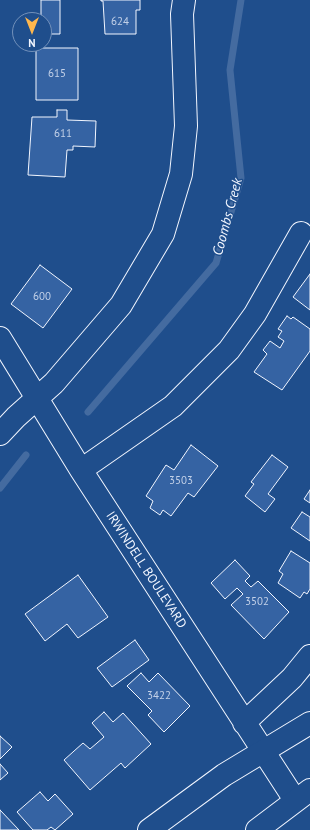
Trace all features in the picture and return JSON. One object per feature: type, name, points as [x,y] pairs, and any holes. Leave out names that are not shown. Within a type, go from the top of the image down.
[{"type":"street","points":[[0,434],[16,417],[54,384],[121,305],[162,234],[181,174],[186,126],[182,14],[184,0]]},
{"type":"street","points":[[81,470],[173,406],[229,350],[255,314],[301,233]]},
{"type":"street","name":"IRWINDELL BOULEVARD","points":[[0,338],[81,470],[262,751],[303,795]]},
{"type":"street","points":[[244,723],[292,678],[310,656]]},
{"type":"street","points":[[149,830],[224,775],[310,722]]},
{"type":"street","points":[[256,830],[303,795]]},
{"type":"building","points":[[41,0],[60,0],[60,34],[52,34],[52,12],[41,12]]},
{"type":"building","points":[[101,0],[140,0],[140,10],[136,10],[136,34],[105,34],[103,1]]},
{"type":"building","points":[[52,48],[78,48],[78,100],[36,100],[36,52],[52,52]]},
{"type":"building","points":[[57,110],[67,110],[67,120],[96,121],[95,147],[73,146],[73,150],[67,150],[65,177],[28,175],[32,117],[57,117]]},
{"type":"building","points":[[40,265],[72,289],[43,328],[11,304]]},
{"type":"building","points":[[310,274],[310,310],[293,297]]},
{"type":"building","points":[[287,316],[291,319],[293,317],[310,329],[310,351],[282,390],[254,372],[267,354],[263,350],[270,341],[280,348],[284,341],[278,337],[282,331],[278,329]]},
{"type":"building","points":[[191,445],[218,466],[194,497],[188,493],[171,516],[163,510],[160,515],[150,508],[153,501],[146,496],[166,465],[174,470]]},
{"type":"building","points":[[272,455],[288,467],[268,494],[275,499],[265,512],[245,496],[254,484],[251,482]]},
{"type":"building","points":[[310,490],[310,503],[304,499]]},
{"type":"building","points":[[302,512],[310,517],[310,541],[291,528]]},
{"type":"building","points":[[291,551],[310,563],[310,589],[307,594],[304,592],[300,598],[278,583],[283,574],[279,571]]},
{"type":"building","points":[[235,560],[250,576],[245,581],[251,587],[258,581],[289,612],[264,639],[231,605],[243,594],[237,588],[225,599],[211,583]]},
{"type":"building","points":[[78,575],[108,617],[78,638],[67,624],[45,641],[25,614]]},
{"type":"building","points":[[135,640],[149,660],[112,687],[97,668]]},
{"type":"building","points":[[141,673],[149,682],[158,673],[190,706],[164,732],[148,715],[152,711],[127,686]]},
{"type":"building","points":[[104,712],[113,722],[123,713],[151,744],[125,768],[121,763],[90,790],[64,760],[83,743],[90,749],[104,737],[92,723]]},
{"type":"building","points":[[0,736],[12,747],[0,759]]},
{"type":"building","points":[[0,764],[8,773],[0,780]]},
{"type":"building","points":[[40,792],[48,801],[55,794],[73,814],[55,830],[51,827],[47,830],[33,830],[17,812]]},
{"type":"building","points":[[0,810],[19,830],[0,830]]},
{"type":"waterway","name":"Coombs Creek","points":[[88,412],[216,263],[241,178],[230,70],[241,0]]},
{"type":"waterway","name":"Coombs Creek","points":[[0,488],[26,455]]}]
